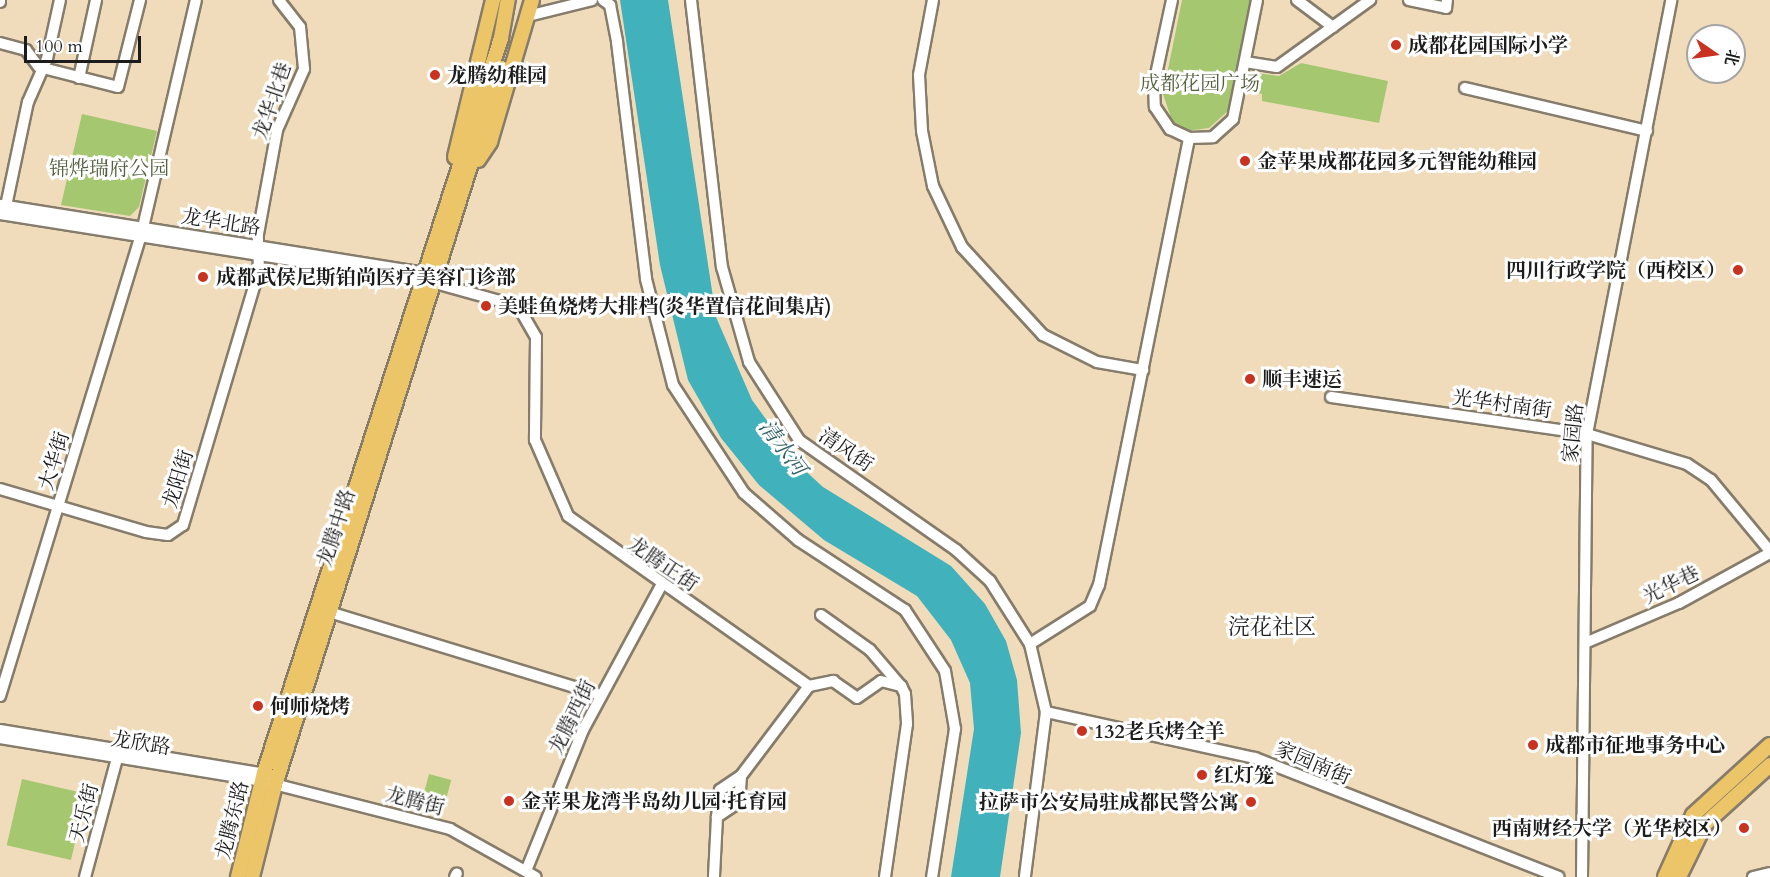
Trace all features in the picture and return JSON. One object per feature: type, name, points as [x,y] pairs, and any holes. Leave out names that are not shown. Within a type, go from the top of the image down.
[{"type":"main road","points":[[455,201],[459,129],[493,0]]},
{"type":"main road","points":[[505,39],[508,0]]},
{"type":"main road","points":[[429,278],[518,0]]},
{"type":"main road","points":[[455,201],[490,142],[532,0]]},
{"type":"main road","name":"龙腾中路","points":[[270,779],[329,612],[429,278]]},
{"type":"main road","name":"龙腾中路","points":[[270,779],[429,278]]},
{"type":"main road","points":[[1665,877],[1692,815],[1770,745]]},
{"type":"main road","points":[[1679,877],[1705,824],[1770,765]]},
{"type":"main road","name":"龙腾东路","points":[[238,877],[270,779]]},
{"type":"main road","name":"龙腾东路","points":[[252,877],[270,779]]},
{"type":"street","points":[[2,208],[39,67],[46,59],[60,0]]},
{"type":"street","points":[[79,78],[96,0]]},
{"type":"street","points":[[0,43],[26,50],[39,67],[118,87],[140,0]]},
{"type":"street","name":"大华街","points":[[0,696],[142,232],[196,0]]},
{"type":"street","name":"龙华北巷","points":[[259,257],[257,246],[278,130],[306,56],[300,27],[279,0]]},
{"type":"street","points":[[528,16],[592,0]]},
{"type":"street","points":[[603,0],[610,5],[617,42],[646,279],[660,350],[674,385],[744,493],[798,540],[905,610],[945,671],[955,729],[932,877]]},
{"type":"street","name":"清风街","points":[[691,0],[722,267],[749,362],[799,440],[956,550],[990,581],[1030,644],[1046,712],[1025,877]]},
{"type":"street","points":[[933,0],[919,75],[922,131],[933,186],[962,247],[1044,335],[1097,362],[1143,370]]},
{"type":"street","points":[[1172,0],[1154,84],[1155,107],[1170,129],[1189,138],[1214,137],[1233,119],[1257,0]]},
{"type":"street","points":[[1297,0],[1333,27]]},
{"type":"street","points":[[1245,62],[1277,67],[1370,0]]},
{"type":"street","points":[[1409,0],[1446,8],[1447,0]]},
{"type":"street","name":"家园路","points":[[1582,877],[1587,434],[1671,0]]},
{"type":"street","points":[[1465,88],[1647,130]]},
{"type":"street","points":[[1030,644],[1090,606],[1096,596],[1189,138]]},
{"type":"street","name":"龙华北路","points":[[2,208],[142,232],[259,257],[429,278]]},
{"type":"street","name":"龙华北路","points":[[142,232],[257,246],[429,278]]},
{"type":"street","name":"龙阳街","points":[[0,489],[60,504],[157,535],[168,535],[183,525],[259,257]]},
{"type":"street","name":"龙腾正街","points":[[429,278],[492,295],[518,306],[531,320],[536,337],[532,413],[550,481],[568,516],[587,533],[809,686]]},
{"type":"street","name":"光华村南街","points":[[1331,397],[1587,434],[1687,464],[1711,480],[1770,552]]},
{"type":"street","name":"光华巷","points":[[1585,643],[1679,603],[1770,552]]},
{"type":"street","name":"龙腾西街","points":[[526,872],[601,695],[662,584]]},
{"type":"street","points":[[329,612],[601,695]]},
{"type":"street","points":[[821,615],[885,664],[901,686],[907,724],[885,877]]},
{"type":"street","points":[[714,877],[720,790],[741,776],[809,686],[834,681],[857,698],[881,681],[885,664]]},
{"type":"street","points":[[881,681],[901,686]]},
{"type":"street","name":"家园南街","points":[[1046,712],[1256,759],[1558,877]]},
{"type":"street","points":[[0,730],[270,779]]},
{"type":"street","name":"龙欣路","points":[[0,738],[117,758],[270,779]]},
{"type":"street","name":"天乐街","points":[[85,877],[117,758]]},
{"type":"street","points":[[717,816],[739,802],[741,776]]},
{"type":"street","name":"龙腾街","points":[[270,779],[294,789],[450,829],[536,877]]},
{"type":"street","points":[[1753,877],[1770,873]]},
{"type":"green space","name":"成都花园广场","points":[[1182,0],[1251,0],[1229,110],[1209,128],[1186,131],[1172,121],[1163,94]]},
{"type":"green space","points":[[1301,63],[1388,81],[1379,123],[1262,101],[1262,94],[1253,92],[1257,73],[1279,76]]},
{"type":"green space","name":"锦烨瑞府公园","points":[[82,114],[157,131],[139,207],[130,216],[61,205]]},
{"type":"green space","points":[[429,774],[451,780],[442,813],[420,807]]},
{"type":"green space","points":[[22,779],[86,794],[71,860],[7,845]]},
{"type":"water","name":"清水河","points":[[620,0],[668,0],[716,317],[752,400],[800,466],[823,487],[951,566],[985,604],[1006,641],[1017,680],[1021,733],[1000,877],[951,877],[974,729],[970,683],[951,640],[917,596],[824,540],[759,485],[721,438],[688,380],[660,265]]},
{"type":"place","name":"成都花园国际小学","points":[[1396,45]]},
{"type":"place","name":"龙腾幼稚园","points":[[435,75]]},
{"type":"place","name":"金苹果成都花园多元智能幼稚园","points":[[1245,161]]},
{"type":"place","name":"四川行政学院（西校区）","points":[[1738,270]]},
{"type":"place","name":"成都武侯尼斯铂尚医疗美容门诊部","points":[[203,277]]},
{"type":"place","name":"美蛙鱼烧烤大排档(炎华置信花间集店)","points":[[486,306]]},
{"type":"place","name":"顺丰速运","points":[[1250,379]]},
{"type":"place","name":"何师烧烤","points":[[258,706]]},
{"type":"place","name":"132老兵烤全羊","points":[[1082,731]]},
{"type":"place","name":"成都市征地事务中心","points":[[1533,745]]},
{"type":"place","name":"红灯笼","points":[[1202,775]]},
{"type":"place","name":"金苹果龙湾半岛幼儿园·托育园","points":[[509,801]]},
{"type":"place","name":"拉萨市公安局驻成都民警公寓","points":[[1251,802]]},
{"type":"place","name":"西南财经大学（光华校区）","points":[[1744,828]]},
{"type":"district","name":"浣花社区","points":[[1272,628]]}]
